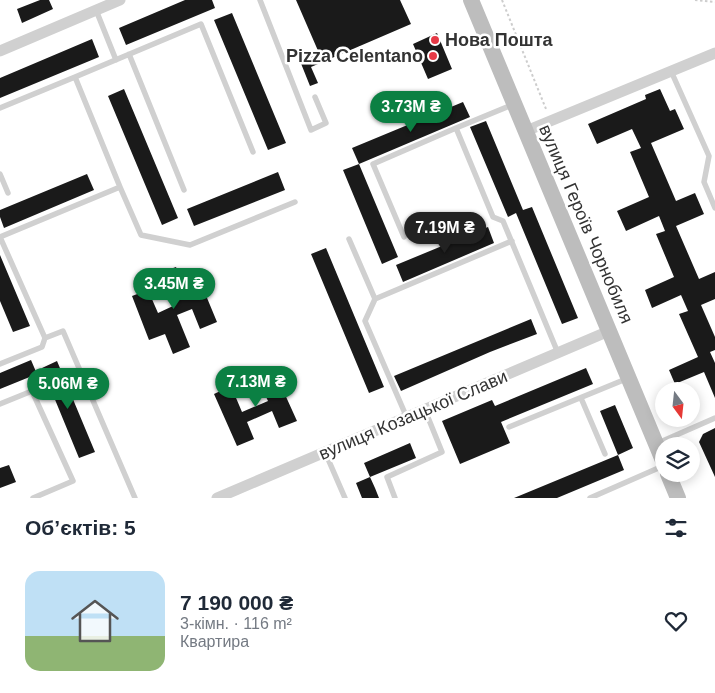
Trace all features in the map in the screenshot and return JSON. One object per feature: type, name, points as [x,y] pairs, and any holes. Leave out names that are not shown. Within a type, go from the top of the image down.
[{"type":"street","points":[[0,50],[120,0]]},
{"type":"street","name":"вулиця Героїв Чорнобиля","points":[[471,0],[655,442]]},
{"type":"street","points":[[526,131],[715,53]]},
{"type":"street","name":"вулиця Козацької Слави","points":[[217,498],[609,331]]},
{"type":"street","points":[[671,482],[678,498]]},
{"type":"lane","points":[[260,0],[311,130],[326,123],[315,98]]},
{"type":"lane","points":[[96,10],[116,60]]},
{"type":"lane","points":[[0,108],[201,24],[253,152]]},
{"type":"lane","points":[[129,54],[184,190]]},
{"type":"lane","points":[[671,71],[709,156],[704,182],[715,208]]},
{"type":"lane","points":[[75,77],[141,235],[190,244],[295,202]]},
{"type":"lane","points":[[404,237],[372,164],[514,104]]},
{"type":"lane","points":[[456,128],[493,217],[504,221],[558,353]]},
{"type":"lane","points":[[0,174],[8,193]]},
{"type":"lane","points":[[0,364],[42,347],[45,338],[0,237],[120,187]]},
{"type":"lane","points":[[349,239],[376,299]]},
{"type":"lane","points":[[407,418],[365,321],[376,299],[512,241]]},
{"type":"lane","points":[[45,338],[63,331],[135,498]]},
{"type":"lane","points":[[509,427],[628,378]]},
{"type":"lane","points":[[0,404],[32,391],[73,481],[33,498]]},
{"type":"lane","points":[[581,398],[605,454]]},
{"type":"lane","points":[[395,498],[387,477],[442,452],[425,410]]},
{"type":"lane","points":[[672,437],[715,418]]},
{"type":"lane","points":[[325,452],[345,498]]},
{"type":"lane","points":[[590,498],[655,468]]},
{"type":"path","points":[[502,0],[546,109]]},
{"type":"path","points":[[695,0],[715,2]]},
{"type":"building","points":[[40,0],[49,0],[53,9],[22,23],[17,9]]},
{"type":"building","points":[[185,0],[212,0],[215,8],[126,45],[119,28]]},
{"type":"building","points":[[296,0],[400,0],[411,24],[311,67],[318,83],[310,86],[300,61],[319,53]]},
{"type":"building","points":[[232,13],[286,143],[268,150],[214,20]]},
{"type":"building","name":"Pizza Celentano","points":[[437,33],[452,69],[428,79],[413,44]]},
{"type":"building","points":[[92,39],[99,57],[0,98],[0,78]]},
{"type":"building","points":[[124,89],[178,218],[162,225],[108,96]]},
{"type":"building","points":[[660,89],[670,111],[675,109],[684,129],[651,143],[676,201],[695,193],[704,214],[676,226],[699,279],[715,272],[715,299],[701,305],[715,337],[715,350],[710,352],[715,363],[715,398],[704,372],[680,382],[674,382],[669,370],[698,357],[679,314],[688,311],[681,295],[652,308],[645,290],[674,277],[656,234],[665,231],[659,216],[626,231],[617,211],[649,197],[630,152],[641,148],[632,129],[597,144],[588,124],[646,99],[645,95]]},
{"type":"building","points":[[463,102],[470,117],[359,164],[352,148]]},
{"type":"building","points":[[486,121],[523,210],[532,207],[578,318],[562,324],[516,213],[508,217],[470,127]]},
{"type":"building","points":[[359,164],[398,257],[382,264],[343,170]]},
{"type":"building","points":[[278,172],[285,190],[194,226],[187,209]]},
{"type":"building","points":[[87,174],[94,190],[4,228],[0,217],[0,210]]},
{"type":"building","points":[[488,227],[494,243],[403,282],[396,265]]},
{"type":"building","points":[[326,248],[384,387],[369,393],[311,254]]},
{"type":"building","points":[[0,255],[30,326],[13,332],[0,301]]},
{"type":"building","points":[[176,267],[184,287],[200,281],[217,322],[200,329],[192,309],[177,315],[190,347],[173,354],[165,334],[149,340],[132,296],[148,290],[158,313],[173,306],[159,273]]},
{"type":"building","points":[[531,319],[537,334],[490,352],[401,391],[394,376]]},
{"type":"building","points":[[31,360],[37,374],[0,389],[0,373]]},
{"type":"building","points":[[57,361],[95,452],[79,458],[42,368]]},
{"type":"building","points":[[273,368],[297,421],[279,428],[272,411],[247,422],[254,439],[237,446],[214,394],[231,386],[242,412],[268,401],[256,376]]},
{"type":"building","points":[[586,368],[593,384],[501,422],[510,443],[460,464],[442,421],[492,400],[495,406]]},
{"type":"building","points":[[615,405],[633,448],[618,455],[600,411]]},
{"type":"building","points":[[715,428],[715,477],[700,444],[703,434]]},
{"type":"building","points":[[410,443],[416,458],[370,477],[364,463]]},
{"type":"building","points":[[618,455],[624,470],[557,498],[514,498]]},
{"type":"building","points":[[9,465],[16,482],[0,488],[0,468]]},
{"type":"building","points":[[370,477],[379,498],[362,498],[356,483]]},
{"type":"place","name":"Нова Пошта","points":[[435,40]]},
{"type":"place","name":"Pizza Celentano","points":[[433,56]]}]
